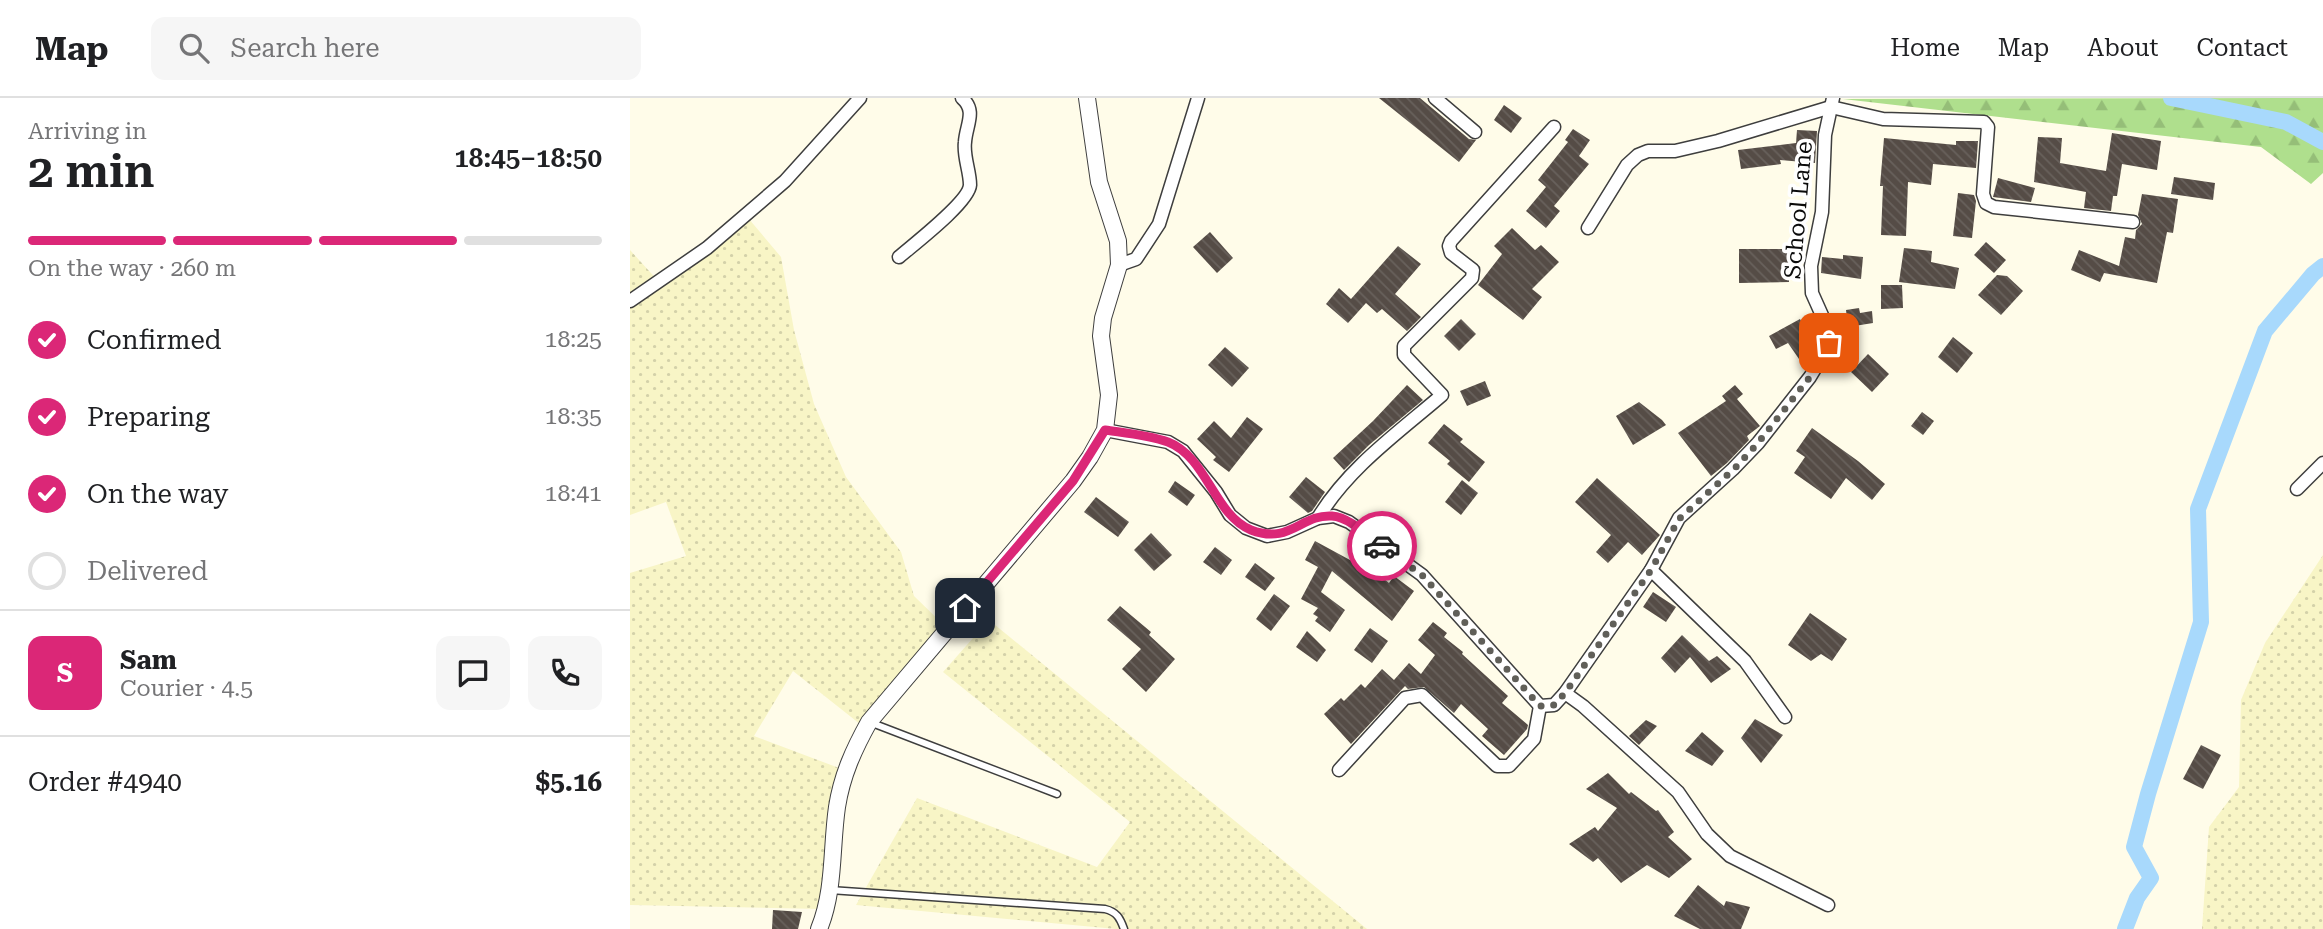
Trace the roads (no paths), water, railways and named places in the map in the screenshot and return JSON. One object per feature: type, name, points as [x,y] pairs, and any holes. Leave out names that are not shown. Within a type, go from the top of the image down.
[{"type":"street","points":[[630,301],[707,248],[785,181],[860,98]]},
{"type":"street","points":[[899,257],[961,204],[970,187],[964,144],[972,112],[962,98]]},
{"type":"street","points":[[819,929],[827,909],[830,891],[837,808],[846,766],[869,722],[1073,481],[1105,430],[1109,395],[1101,336],[1103,317],[1119,264],[1118,241],[1099,182],[1087,98]]},
{"type":"street","points":[[1119,264],[1136,259],[1159,224],[1198,98]]},
{"type":"street","points":[[1436,98],[1475,132]]},
{"type":"street","points":[[1588,228],[1627,165],[1638,155],[1648,151],[1675,151],[1718,141],[1832,102],[1883,119],[1984,122],[1988,127],[1983,194],[1986,203],[1994,207],[2133,222]]},
{"type":"street","name":"School Lane","points":[[1540,706],[1554,705],[1565,693],[1651,570],[1679,519],[1758,443],[1810,377],[1829,343],[1829,331],[1812,293],[1811,266],[1822,212],[1825,135],[1832,102]]},
{"type":"street","points":[[1318,518],[1340,486],[1376,451],[1442,395],[1404,355],[1404,346],[1472,278],[1473,270],[1451,253],[1451,241],[1554,127]]},
{"type":"street","points":[[1105,430],[1168,442],[1183,452],[1216,492],[1230,515],[1247,528],[1267,536],[1287,532],[1318,518],[1334,516],[1349,522],[1422,575],[1540,706],[1534,739],[1509,766],[1497,766],[1422,695],[1414,695],[1405,698],[1339,770]]},
{"type":"street","points":[[2297,489],[2323,463]]},
{"type":"street","points":[[1651,570],[1745,661],[1785,717]]},
{"type":"street","points":[[1565,693],[1678,792],[1707,834],[1730,856],[1828,905]]},
{"type":"lane","points":[[869,722],[1057,794]]},
{"type":"lane","points":[[830,891],[1105,909],[1113,911],[1120,918],[1124,929]]},
{"type":"waterway","points":[[2171,98],[2286,122],[2323,142]]},
{"type":"waterway","points":[[2125,929],[2137,898],[2151,878],[2134,847],[2201,622],[2198,509],[2265,331],[2313,274],[2323,266]]}]
